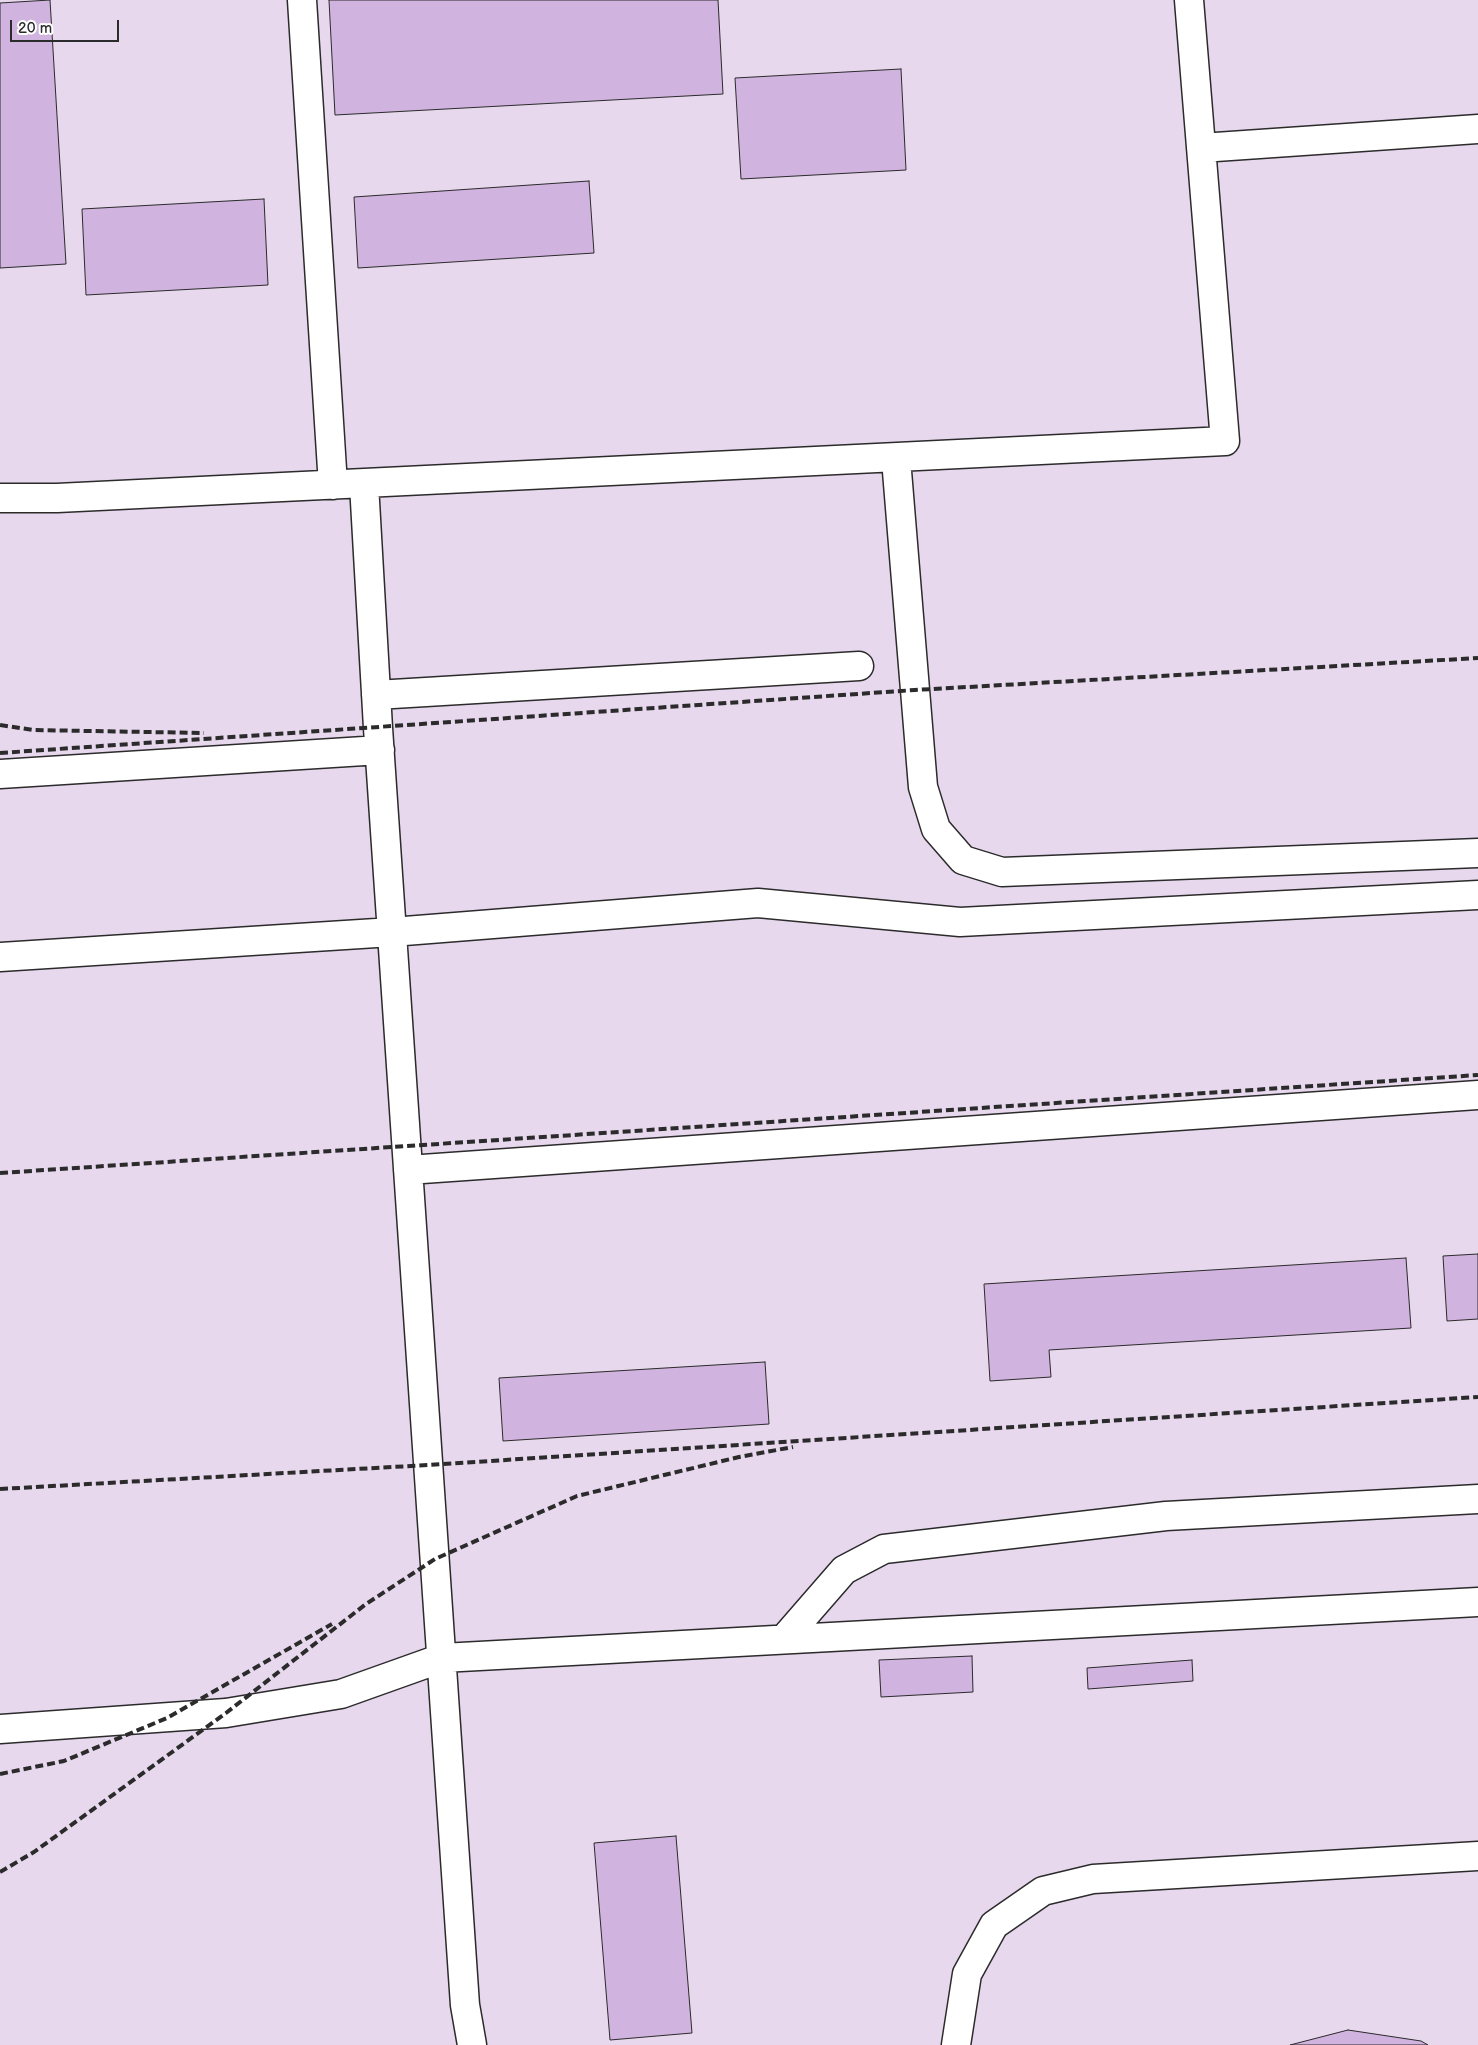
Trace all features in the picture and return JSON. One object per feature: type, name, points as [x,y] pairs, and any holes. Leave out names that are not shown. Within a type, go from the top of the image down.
[{"type":"lane","points":[[302,0],[333,485]]},
{"type":"lane","points":[[0,498],[57,498],[364,484],[1225,442],[1188,0]]},
{"type":"lane","points":[[1201,148],[1478,130]]},
{"type":"lane","points":[[896,459],[923,787],[936,829],[963,860],[1002,872],[1478,853]]},
{"type":"lane","points":[[364,484],[376,695],[465,2005],[472,2045]]},
{"type":"lane","points":[[376,695],[859,666]]},
{"type":"lane","points":[[0,774],[380,750]]},
{"type":"lane","points":[[0,957],[392,932],[758,903],[960,922],[1478,895]]},
{"type":"lane","points":[[408,1170],[1478,1095]]},
{"type":"lane","points":[[784,1639],[844,1570],[884,1550],[1166,1516],[1478,1499]]},
{"type":"lane","points":[[0,1729],[226,1713],[341,1694],[442,1658],[1478,1602]]},
{"type":"lane","points":[[956,2045],[967,1974],[994,1925],[1043,1892],[1093,1879],[1478,1856]]},
{"type":"shaded area","points":[[0,0],[1478,0],[1478,2045],[0,2045]]},
{"type":"building","points":[[50,0],[66,264],[0,268],[0,3]]},
{"type":"building","points":[[329,0],[718,0],[723,94],[335,115]]},
{"type":"building","points":[[901,69],[906,170],[741,179],[735,78]]},
{"type":"building","points":[[589,181],[594,253],[358,268],[354,197]]},
{"type":"building","points":[[264,199],[268,285],[86,295],[82,209]]},
{"type":"building","points":[[1478,1254],[1478,1319],[1447,1321],[1443,1256]]},
{"type":"building","points":[[1406,1258],[1411,1328],[1049,1350],[1051,1377],[990,1381],[984,1284]]},
{"type":"building","points":[[765,1362],[769,1424],[503,1441],[499,1378]]},
{"type":"building","points":[[972,1656],[973,1692],[881,1697],[879,1660]]},
{"type":"building","points":[[1192,1660],[1193,1681],[1088,1689],[1087,1668]]},
{"type":"building","points":[[676,1836],[692,2033],[610,2040],[594,1843]]},
{"type":"building","points":[[1348,2030],[1421,2041],[1428,2045],[1290,2045]]},
{"type":"railway","points":[[0,753],[915,690],[1478,658]]},
{"type":"railway","points":[[0,725],[33,730],[204,733]]},
{"type":"railway","points":[[0,1173],[1478,1075]]},
{"type":"railway","points":[[0,1489],[428,1465],[1478,1397]]},
{"type":"railway","points":[[0,1872],[34,1852],[226,1713],[366,1604],[435,1559],[577,1496],[739,1457],[793,1447]]},
{"type":"railway","points":[[0,1774],[64,1761],[167,1718],[332,1624]]}]
